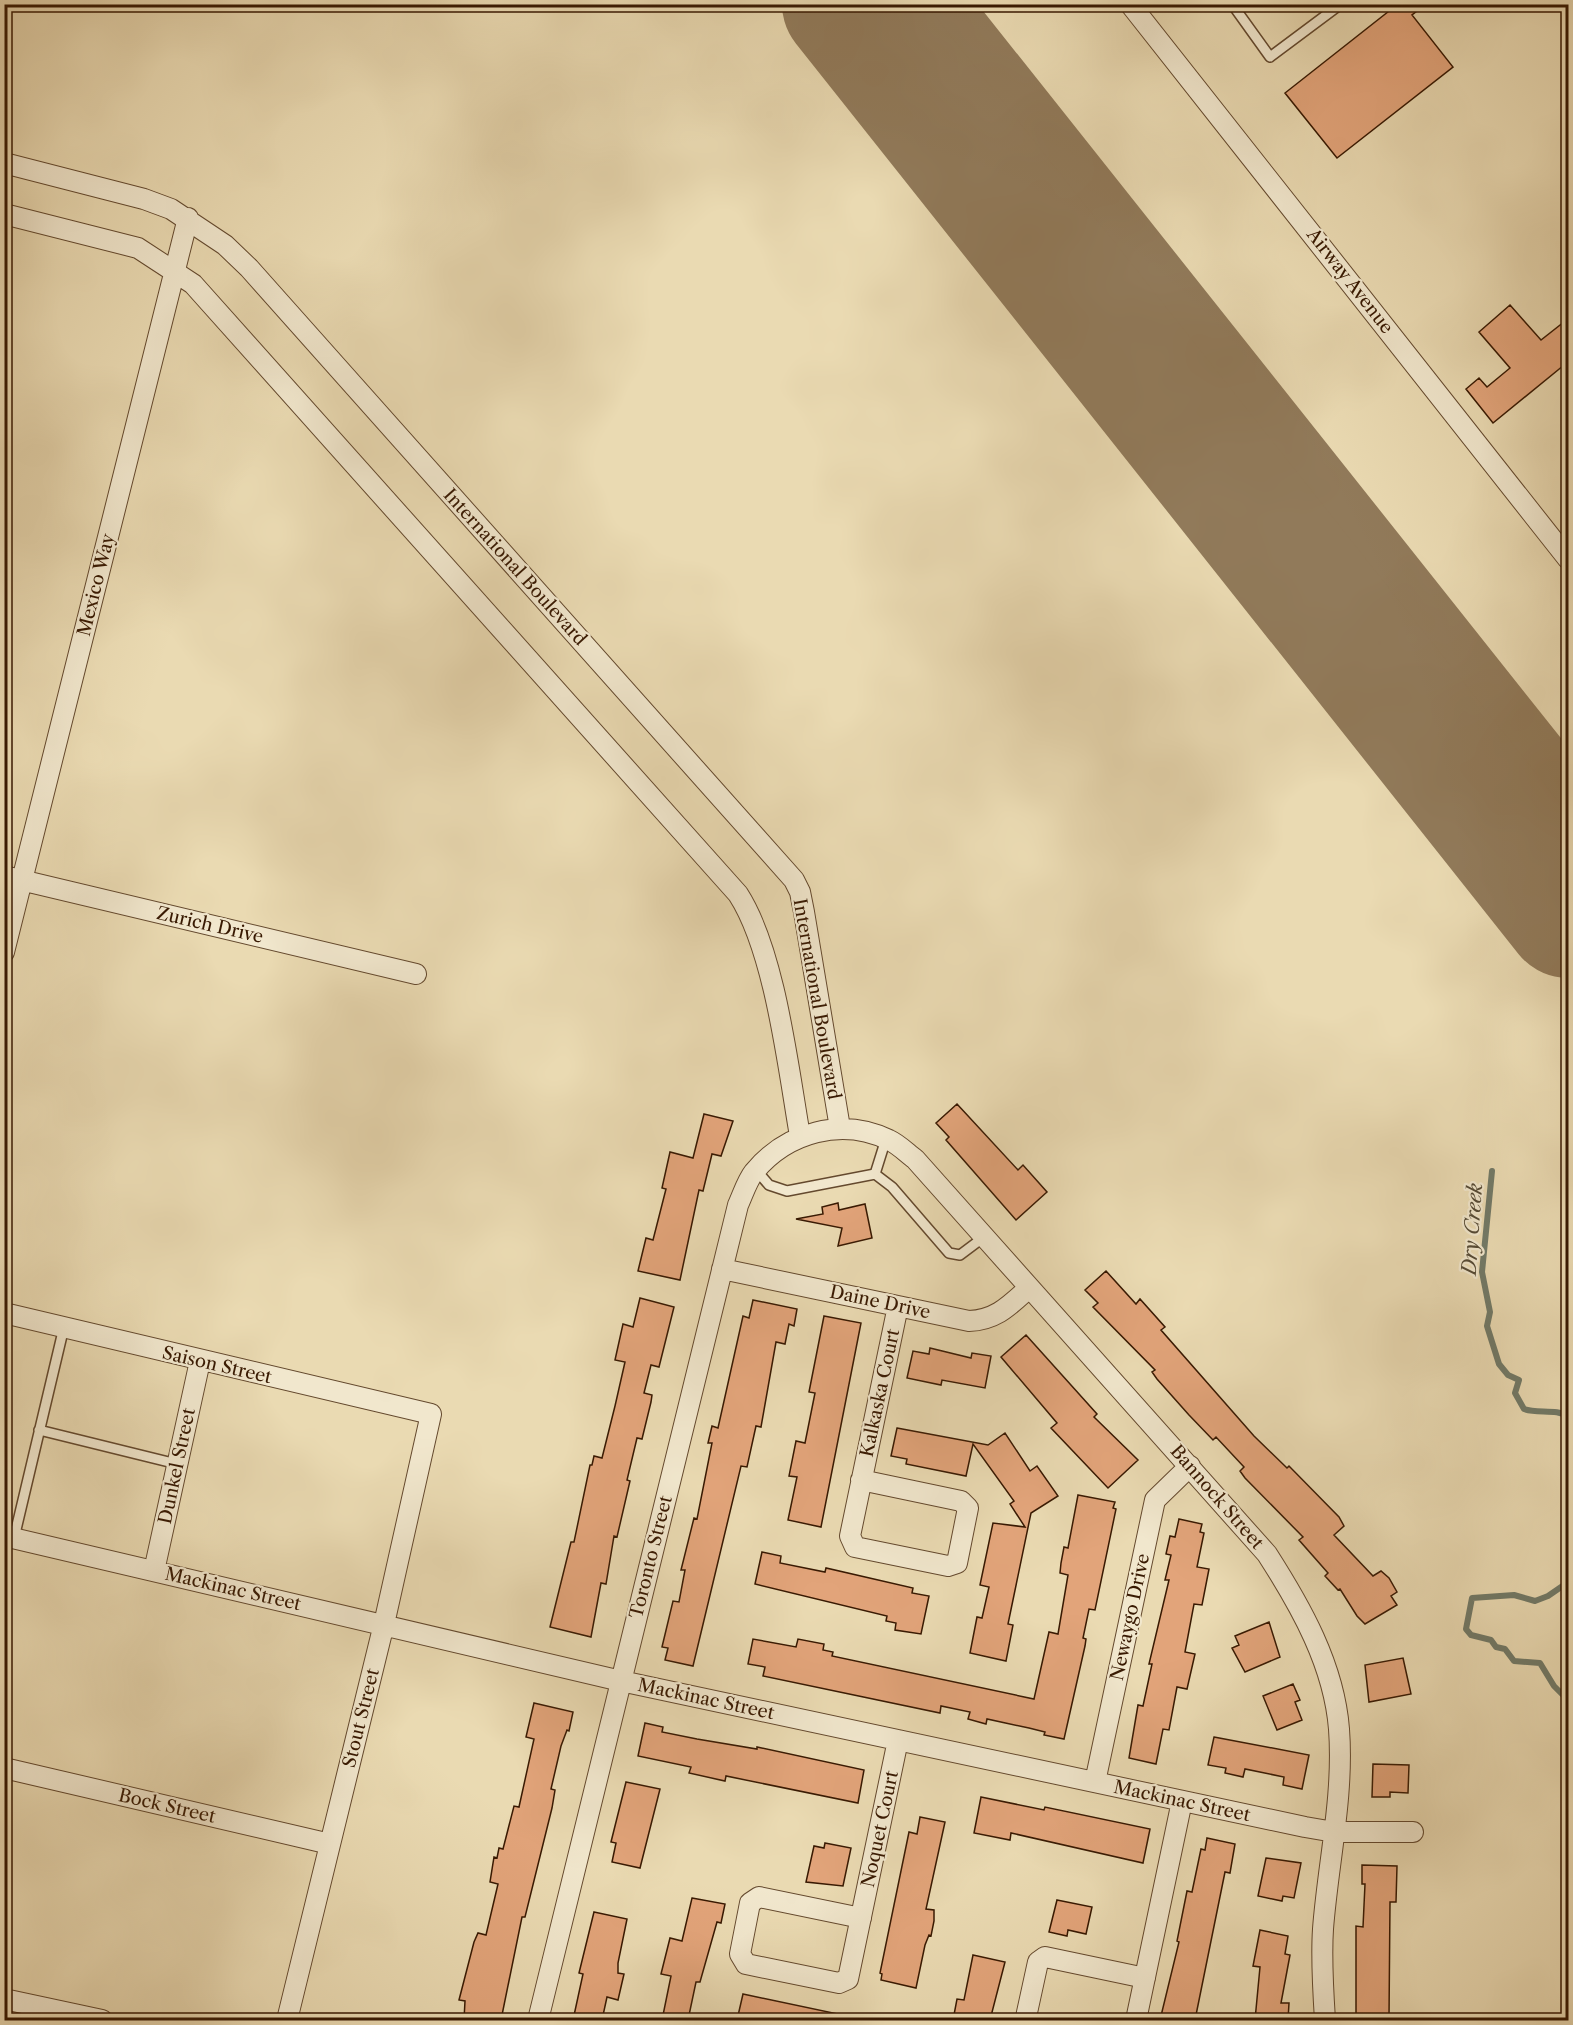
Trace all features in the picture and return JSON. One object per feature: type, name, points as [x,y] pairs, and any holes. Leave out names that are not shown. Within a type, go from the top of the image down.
[{"type":"street","name":"Airway Avenue","points":[[1130,4],[1569,559]]},
{"type":"street","name":"International Boulevard","points":[[4,163],[144,199],[188,219],[225,245],[249,268],[794,880],[800,892],[804,912],[840,1128]]},
{"type":"street","points":[[4,214],[138,248],[193,284],[738,894],[750,912],[775,998],[809,1134]]},
{"type":"street","name":"Mexico Way","points":[[4,952],[13,878],[188,219]]},
{"type":"street","name":"Zurich Drive","points":[[13,878],[416,974]]},
{"type":"street","name":"Bannock Street","points":[[809,1134],[840,1128],[886,1139],[915,1159],[1267,1554],[1302,1609],[1327,1669],[1339,1727],[1341,1782],[1323,1931],[1325,2020]]},
{"type":"street","name":"Toronto Street","points":[[538,2020],[738,1205],[756,1170],[783,1144],[809,1134]]},
{"type":"street","name":"Daine Drive","points":[[722,1269],[969,1321],[985,1321],[1000,1314],[1029,1288]]},
{"type":"street","name":"Kalkaska Court","points":[[861,1480],[961,1501],[968,1508],[957,1563],[948,1566],[855,1547],[850,1536],[861,1480],[898,1306]]},
{"type":"street","name":"Saison Street","points":[[4,1314],[431,1414]]},
{"type":"street","name":"Dunkel Street","points":[[154,1571],[200,1361]]},
{"type":"street","name":"Stout Street","points":[[287,2020],[384,1624],[431,1414]]},
{"type":"street","name":"Newaygo Drive","points":[[1095,1782],[1155,1500],[1190,1466]]},
{"type":"street","name":"Mackinac Street","points":[[9,1537],[621,1681],[1182,1801],[1334,1832],[1413,1832]]},
{"type":"street","name":"Noquet Court","points":[[861,1918],[759,1898],[750,1903],[740,1954],[746,1964],[839,1983],[848,1979],[861,1918],[898,1740]]},
{"type":"street","name":"Bock Street","points":[[4,1768],[330,1844]]},
{"type":"street","points":[[1136,2020],[1182,1801]]},
{"type":"street","points":[[1029,2020],[1026,2017],[1038,1962],[1045,1957],[1145,1978]]},
{"type":"street","points":[[4,1999],[102,2020]]},
{"type":"lane","points":[[1232,4],[1270,57],[1341,4]]},
{"type":"lane","points":[[875,1174],[886,1139]]},
{"type":"lane","points":[[756,1170],[769,1185],[787,1191],[875,1174],[892,1187],[949,1253],[960,1255],[984,1237]]},
{"type":"lane","points":[[9,1537],[39,1430],[64,1327]]},
{"type":"lane","points":[[39,1430],[177,1464]]},
{"type":"building","points":[[1398,4],[1426,4],[1412,15],[1453,67],[1337,158],[1285,93]]},
{"type":"building","points":[[1510,305],[1541,340],[1569,318],[1569,361],[1493,423],[1466,389],[1479,378],[1487,387],[1510,368],[1479,332]]},
{"type":"building","points":[[957,1104],[1018,1170],[1023,1165],[1047,1192],[1016,1220],[946,1140],[949,1137],[936,1123]]},
{"type":"building","points":[[704,1114],[733,1121],[721,1156],[712,1154],[703,1191],[699,1190],[680,1280],[638,1271],[646,1238],[653,1240],[666,1189],[662,1188],[670,1152],[693,1158]]},
{"type":"building","points":[[838,1203],[839,1210],[865,1204],[872,1238],[838,1246],[842,1228],[796,1219],[823,1214],[822,1207]]},
{"type":"building","points":[[1106,1271],[1136,1304],[1140,1299],[1165,1327],[1161,1330],[1254,1436],[1287,1468],[1289,1466],[1339,1517],[1344,1526],[1334,1535],[1373,1576],[1381,1571],[1389,1578],[1397,1592],[1391,1596],[1397,1605],[1365,1624],[1357,1616],[1340,1589],[1338,1590],[1325,1576],[1328,1573],[1299,1540],[1303,1537],[1245,1478],[1240,1471],[1244,1467],[1216,1437],[1213,1440],[1189,1415],[1157,1379],[1152,1372],[1155,1370],[1093,1307],[1098,1303],[1085,1290]]},
{"type":"building","points":[[640,1298],[674,1307],[659,1367],[651,1365],[644,1393],[652,1395],[651,1402],[642,1439],[637,1438],[627,1480],[630,1481],[617,1537],[614,1536],[606,1584],[601,1583],[591,1637],[550,1627],[571,1542],[574,1542],[590,1465],[592,1465],[594,1456],[602,1458],[615,1406],[625,1362],[615,1360],[623,1324],[633,1327]]},
{"type":"building","points":[[753,1300],[797,1309],[794,1326],[789,1324],[785,1344],[776,1342],[761,1427],[756,1426],[747,1467],[741,1466],[693,1666],[665,1660],[668,1648],[662,1647],[673,1601],[679,1602],[685,1570],[681,1570],[694,1518],[697,1519],[712,1443],[708,1443],[712,1426],[718,1428],[743,1316],[749,1318]]},
{"type":"building","points":[[824,1316],[861,1323],[821,1527],[788,1520],[797,1477],[789,1476],[796,1441],[805,1443],[815,1393],[809,1392]]},
{"type":"building","points":[[1026,1335],[1097,1414],[1094,1417],[1138,1460],[1108,1488],[1051,1428],[1057,1423],[1001,1357]]},
{"type":"building","points":[[930,1348],[971,1358],[972,1353],[991,1356],[985,1388],[942,1380],[941,1385],[907,1378],[913,1351],[929,1354]]},
{"type":"building","points":[[897,1428],[988,1445],[1005,1433],[1030,1471],[1037,1466],[1058,1496],[1031,1513],[1008,1624],[1013,1625],[1006,1661],[970,1653],[977,1617],[982,1618],[989,1587],[980,1585],[993,1523],[1025,1527],[1010,1504],[1014,1501],[973,1444],[966,1476],[906,1464],[907,1459],[891,1456]]},
{"type":"building","points":[[1078,1495],[1115,1502],[1113,1508],[1116,1509],[1095,1610],[1089,1609],[1083,1638],[1086,1639],[1085,1646],[1064,1739],[1044,1735],[1045,1732],[987,1719],[986,1724],[968,1719],[970,1712],[941,1706],[940,1713],[763,1676],[765,1667],[748,1664],[753,1639],[796,1647],[798,1639],[824,1644],[823,1650],[833,1652],[832,1656],[1034,1699],[1049,1632],[1058,1634],[1068,1575],[1060,1573],[1061,1563],[1064,1547],[1068,1548]]},
{"type":"building","points":[[1179,1519],[1202,1524],[1200,1532],[1204,1533],[1197,1567],[1209,1569],[1202,1605],[1194,1604],[1185,1652],[1195,1654],[1187,1689],[1177,1687],[1169,1730],[1163,1729],[1156,1764],[1129,1758],[1138,1705],[1143,1706],[1152,1664],[1149,1664],[1169,1580],[1165,1580],[1171,1555],[1166,1554],[1170,1536],[1175,1537]]},
{"type":"building","points":[[762,1552],[781,1556],[780,1563],[825,1572],[826,1568],[913,1588],[912,1593],[929,1596],[921,1634],[895,1630],[896,1623],[886,1621],[887,1616],[755,1584]]},
{"type":"building","points":[[1269,1622],[1280,1657],[1245,1672],[1232,1648],[1239,1645],[1235,1636]]},
{"type":"building","points":[[1403,1658],[1411,1694],[1369,1702],[1365,1665]]},
{"type":"building","points":[[1293,1684],[1300,1700],[1295,1702],[1302,1720],[1277,1730],[1263,1696]]},
{"type":"building","points":[[534,1703],[573,1712],[569,1731],[567,1730],[561,1746],[551,1789],[555,1790],[552,1808],[525,1917],[522,1917],[501,2020],[464,2020],[465,2001],[459,2000],[474,1942],[478,1933],[486,1935],[498,1884],[490,1882],[494,1857],[497,1858],[499,1848],[503,1849],[514,1806],[519,1807],[534,1739],[526,1737]]},
{"type":"building","points":[[645,1723],[663,1727],[662,1732],[757,1749],[757,1747],[864,1770],[858,1803],[726,1776],[725,1781],[689,1773],[691,1767],[638,1756]]},
{"type":"building","points":[[1214,1737],[1309,1755],[1302,1789],[1283,1785],[1284,1777],[1245,1769],[1243,1777],[1225,1773],[1226,1768],[1208,1765]]},
{"type":"building","points":[[1373,1764],[1409,1765],[1408,1793],[1390,1792],[1390,1797],[1372,1797]]},
{"type":"building","points":[[626,1782],[660,1789],[640,1868],[612,1862],[616,1843],[611,1842]]},
{"type":"building","points":[[981,1797],[1044,1810],[1045,1807],[1150,1829],[1143,1863],[1011,1833],[1010,1840],[974,1833]]},
{"type":"building","points":[[920,1817],[945,1822],[926,1909],[934,1910],[934,1921],[931,1936],[929,1935],[925,1945],[916,1988],[881,1980],[882,1974],[880,1973],[909,1832],[917,1834]]},
{"type":"building","points":[[1207,1838],[1235,1844],[1230,1873],[1225,1872],[1195,2020],[1160,2020],[1179,1942],[1177,1941],[1187,1891],[1192,1892],[1201,1849],[1205,1850]]},
{"type":"building","points":[[825,1843],[851,1848],[843,1886],[806,1882],[814,1846],[824,1848]]},
{"type":"building","points":[[1266,1858],[1301,1863],[1294,1898],[1283,1896],[1282,1901],[1258,1896]]},
{"type":"building","points":[[1362,1865],[1397,1866],[1396,1902],[1390,1902],[1389,2019],[1387,2020],[1356,2018],[1356,1926],[1363,1927],[1365,1884],[1362,1884]]},
{"type":"building","points":[[692,1898],[725,1904],[721,1923],[717,1922],[700,1982],[696,1982],[688,2020],[662,2020],[671,1976],[661,1974],[670,1938],[682,1941]]},
{"type":"building","points":[[1057,1900],[1092,1907],[1086,1934],[1068,1930],[1067,1936],[1049,1932]]},
{"type":"building","points":[[594,1912],[627,1919],[618,1963],[618,1973],[624,1974],[618,2000],[607,1997],[602,2020],[573,2020],[583,1974],[579,1973]]},
{"type":"building","points":[[1260,1930],[1288,1936],[1285,1954],[1290,1955],[1281,2003],[1289,2003],[1288,2020],[1255,2020],[1260,1967],[1253,1966]]},
{"type":"building","points":[[973,1955],[1005,1962],[990,2020],[953,2020],[957,1999],[964,2000]]},
{"type":"building","points":[[743,1994],[838,2014],[837,2020],[737,2020]]},
{"type":"waterway","name":"Dry Creek","points":[[1492,1171],[1482,1272],[1490,1312],[1487,1326],[1499,1364],[1508,1375],[1519,1380],[1515,1393],[1524,1409],[1553,1412],[1568,1417]]},
{"type":"waterway","name":"Dry Creek","points":[[1568,1538],[1564,1585],[1548,1596],[1535,1601],[1514,1595],[1472,1598],[1466,1629],[1471,1635],[1491,1640],[1496,1647],[1505,1649],[1514,1661],[1540,1663],[1554,1686],[1568,1700]]},
{"type":"taxiway","points":[[945,4],[1568,788]]},
{"type":"runway","points":[[845,4],[1568,915]]}]
